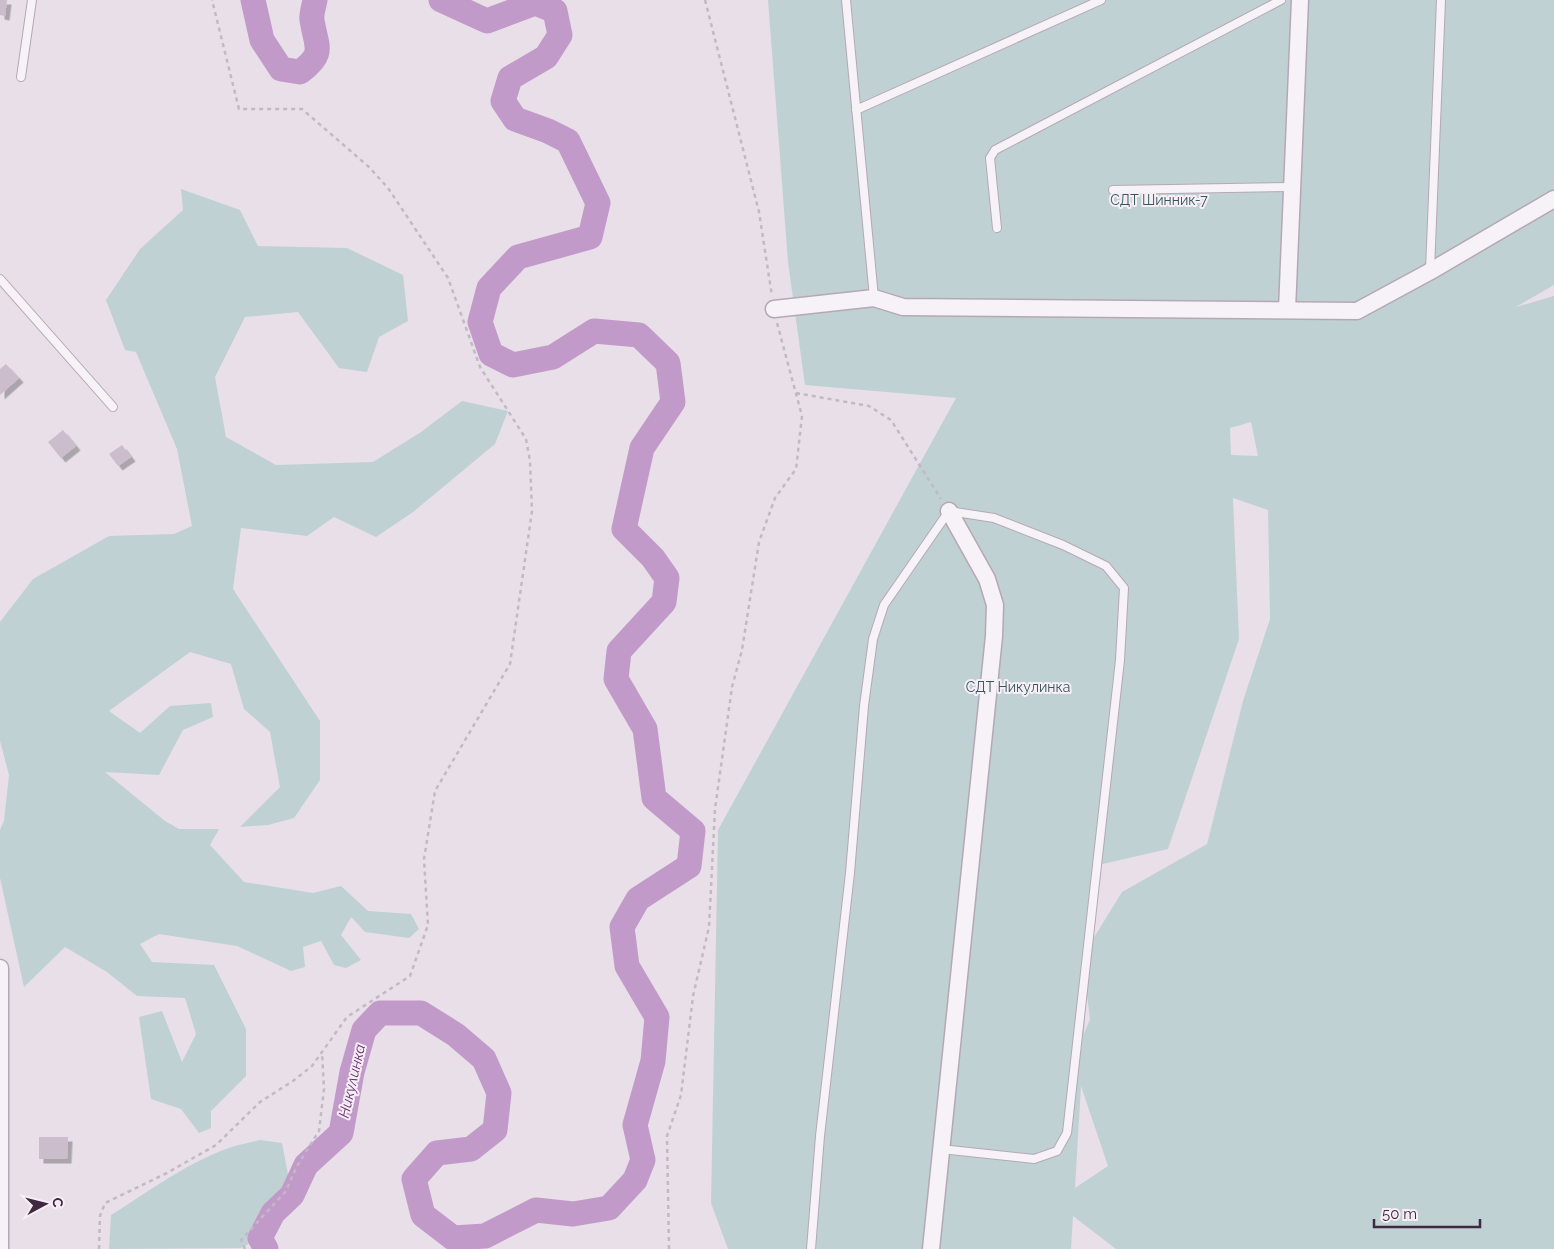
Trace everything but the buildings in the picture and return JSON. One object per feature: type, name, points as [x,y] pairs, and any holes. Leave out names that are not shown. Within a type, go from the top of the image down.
[{"type":"street","points":[[1287,310],[1300,0]]},
{"type":"street","points":[[774,309],[874,298],[903,307],[1357,311],[1430,272],[1554,198]]},
{"type":"street","points":[[930,1249],[994,636],[995,605],[987,579],[949,511]]},
{"type":"street","points":[[0,968],[0,1249]]},
{"type":"lane","points":[[21,77],[32,0]]},
{"type":"lane","points":[[846,0],[874,298]]},
{"type":"lane","points":[[856,110],[1101,0]]},
{"type":"lane","points":[[997,228],[990,158],[995,150],[1281,0]]},
{"type":"lane","points":[[1430,272],[1442,0]]},
{"type":"lane","points":[[1113,190],[1292,187]]},
{"type":"lane","points":[[0,279],[113,407]]},
{"type":"lane","points":[[811,1249],[821,1127],[850,873],[864,706],[873,639],[884,605],[949,511],[994,518],[1063,545],[1106,566],[1124,588],[1120,660],[1067,1133],[1057,1151],[1034,1159],[941,1149]]},
{"type":"path","points":[[99,1249],[100,1216],[105,1203],[167,1173],[216,1145],[260,1102],[294,1081],[312,1066],[347,1017],[410,976],[428,925],[424,859],[435,791],[510,664],[532,511],[530,461],[526,439],[480,367],[448,278],[388,188],[369,167],[302,109],[239,109],[212,0]]},
{"type":"path","points":[[669,1249],[667,1136],[681,1095],[693,996],[709,927],[712,853],[722,754],[732,688],[742,650],[748,600],[759,542],[775,498],[796,469],[802,416],[774,309],[759,212],[705,0]]},
{"type":"path","points":[[796,393],[870,406],[891,420],[949,511]]},
{"type":"path","points":[[245,1249],[241,1240],[286,1191],[297,1166],[319,1130],[324,1089],[322,1051]]},
{"type":"green space","points":[[768,0],[1554,0],[1554,285],[1516,307],[1554,296],[1554,1249],[1116,1249],[1073,1216],[1071,1249],[728,1249],[711,1203],[718,830],[956,398],[805,385],[788,262]],"holes":[[[1251,422],[1258,456],[1231,455],[1230,428]],[[1233,498],[1268,510],[1270,619],[1243,701],[1207,844],[1122,892],[1090,944],[1094,866],[1168,849],[1239,639]],[[1086,995],[1090,1019],[1084,1034]],[[1081,1086],[1108,1166],[1075,1188]]]},
{"type":"green space","points":[[181,189],[240,210],[258,246],[347,248],[403,275],[408,321],[379,337],[367,372],[339,368],[298,312],[245,317],[215,377],[226,437],[276,465],[373,462],[421,432],[462,401],[508,411],[495,444],[413,512],[376,537],[334,517],[307,536],[241,528],[233,589],[320,721],[320,780],[294,818],[268,825],[240,827],[280,787],[270,732],[244,709],[231,664],[190,652],[109,711],[140,733],[170,706],[211,703],[213,717],[183,730],[159,775],[105,772],[165,821],[179,829],[219,829],[210,845],[244,882],[313,893],[341,886],[368,911],[411,914],[419,929],[409,938],[365,932],[351,917],[341,935],[361,960],[346,968],[334,965],[321,941],[303,947],[305,967],[291,971],[237,946],[159,934],[140,944],[152,962],[214,965],[246,1029],[246,1076],[211,1111],[211,1128],[199,1133],[181,1109],[151,1099],[139,1017],[162,1011],[182,1062],[196,1034],[185,998],[137,996],[107,972],[65,947],[24,987],[0,878],[0,830],[4,821],[9,775],[0,741],[0,622],[33,579],[109,536],[174,534],[192,526],[177,449],[136,352],[125,350],[106,300],[140,249],[183,210]]},
{"type":"green space","points":[[260,1140],[282,1143],[292,1195],[273,1213],[260,1238],[241,1248],[109,1249],[111,1215],[196,1162],[226,1149]]},
{"type":"waterway","name":"Никулинка","points":[[253,0],[262,40],[281,69],[300,72],[313,60],[316,54],[317,43],[312,18],[315,0]]},
{"type":"waterway","name":"Никулинка","points":[[266,1249],[260,1238],[273,1213],[292,1195],[306,1165],[341,1133],[352,1072],[364,1030],[380,1013],[421,1013],[456,1035],[484,1059],[499,1093],[495,1130],[471,1149],[437,1153],[414,1179],[423,1215],[453,1238],[485,1236],[536,1210],[573,1214],[609,1208],[635,1180],[643,1160],[635,1125],[653,1061],[657,1017],[627,966],[622,927],[638,899],[689,866],[693,831],[654,798],[645,729],[616,679],[619,651],[664,602],[667,578],[653,558],[624,529],[642,448],[673,402],[668,363],[639,335],[594,331],[553,357],[513,365],[491,354],[480,322],[489,288],[518,257],[590,237],[598,203],[568,141],[548,131],[515,119],[503,101],[510,78],[546,57],[560,35],[555,11],[535,3],[487,21],[441,0]]},
{"type":"park label","name":"СДТ Шинник-7","points":[[1159,200]]},
{"type":"park label","name":"СДТ Никулинка","points":[[1018,687]]}]
